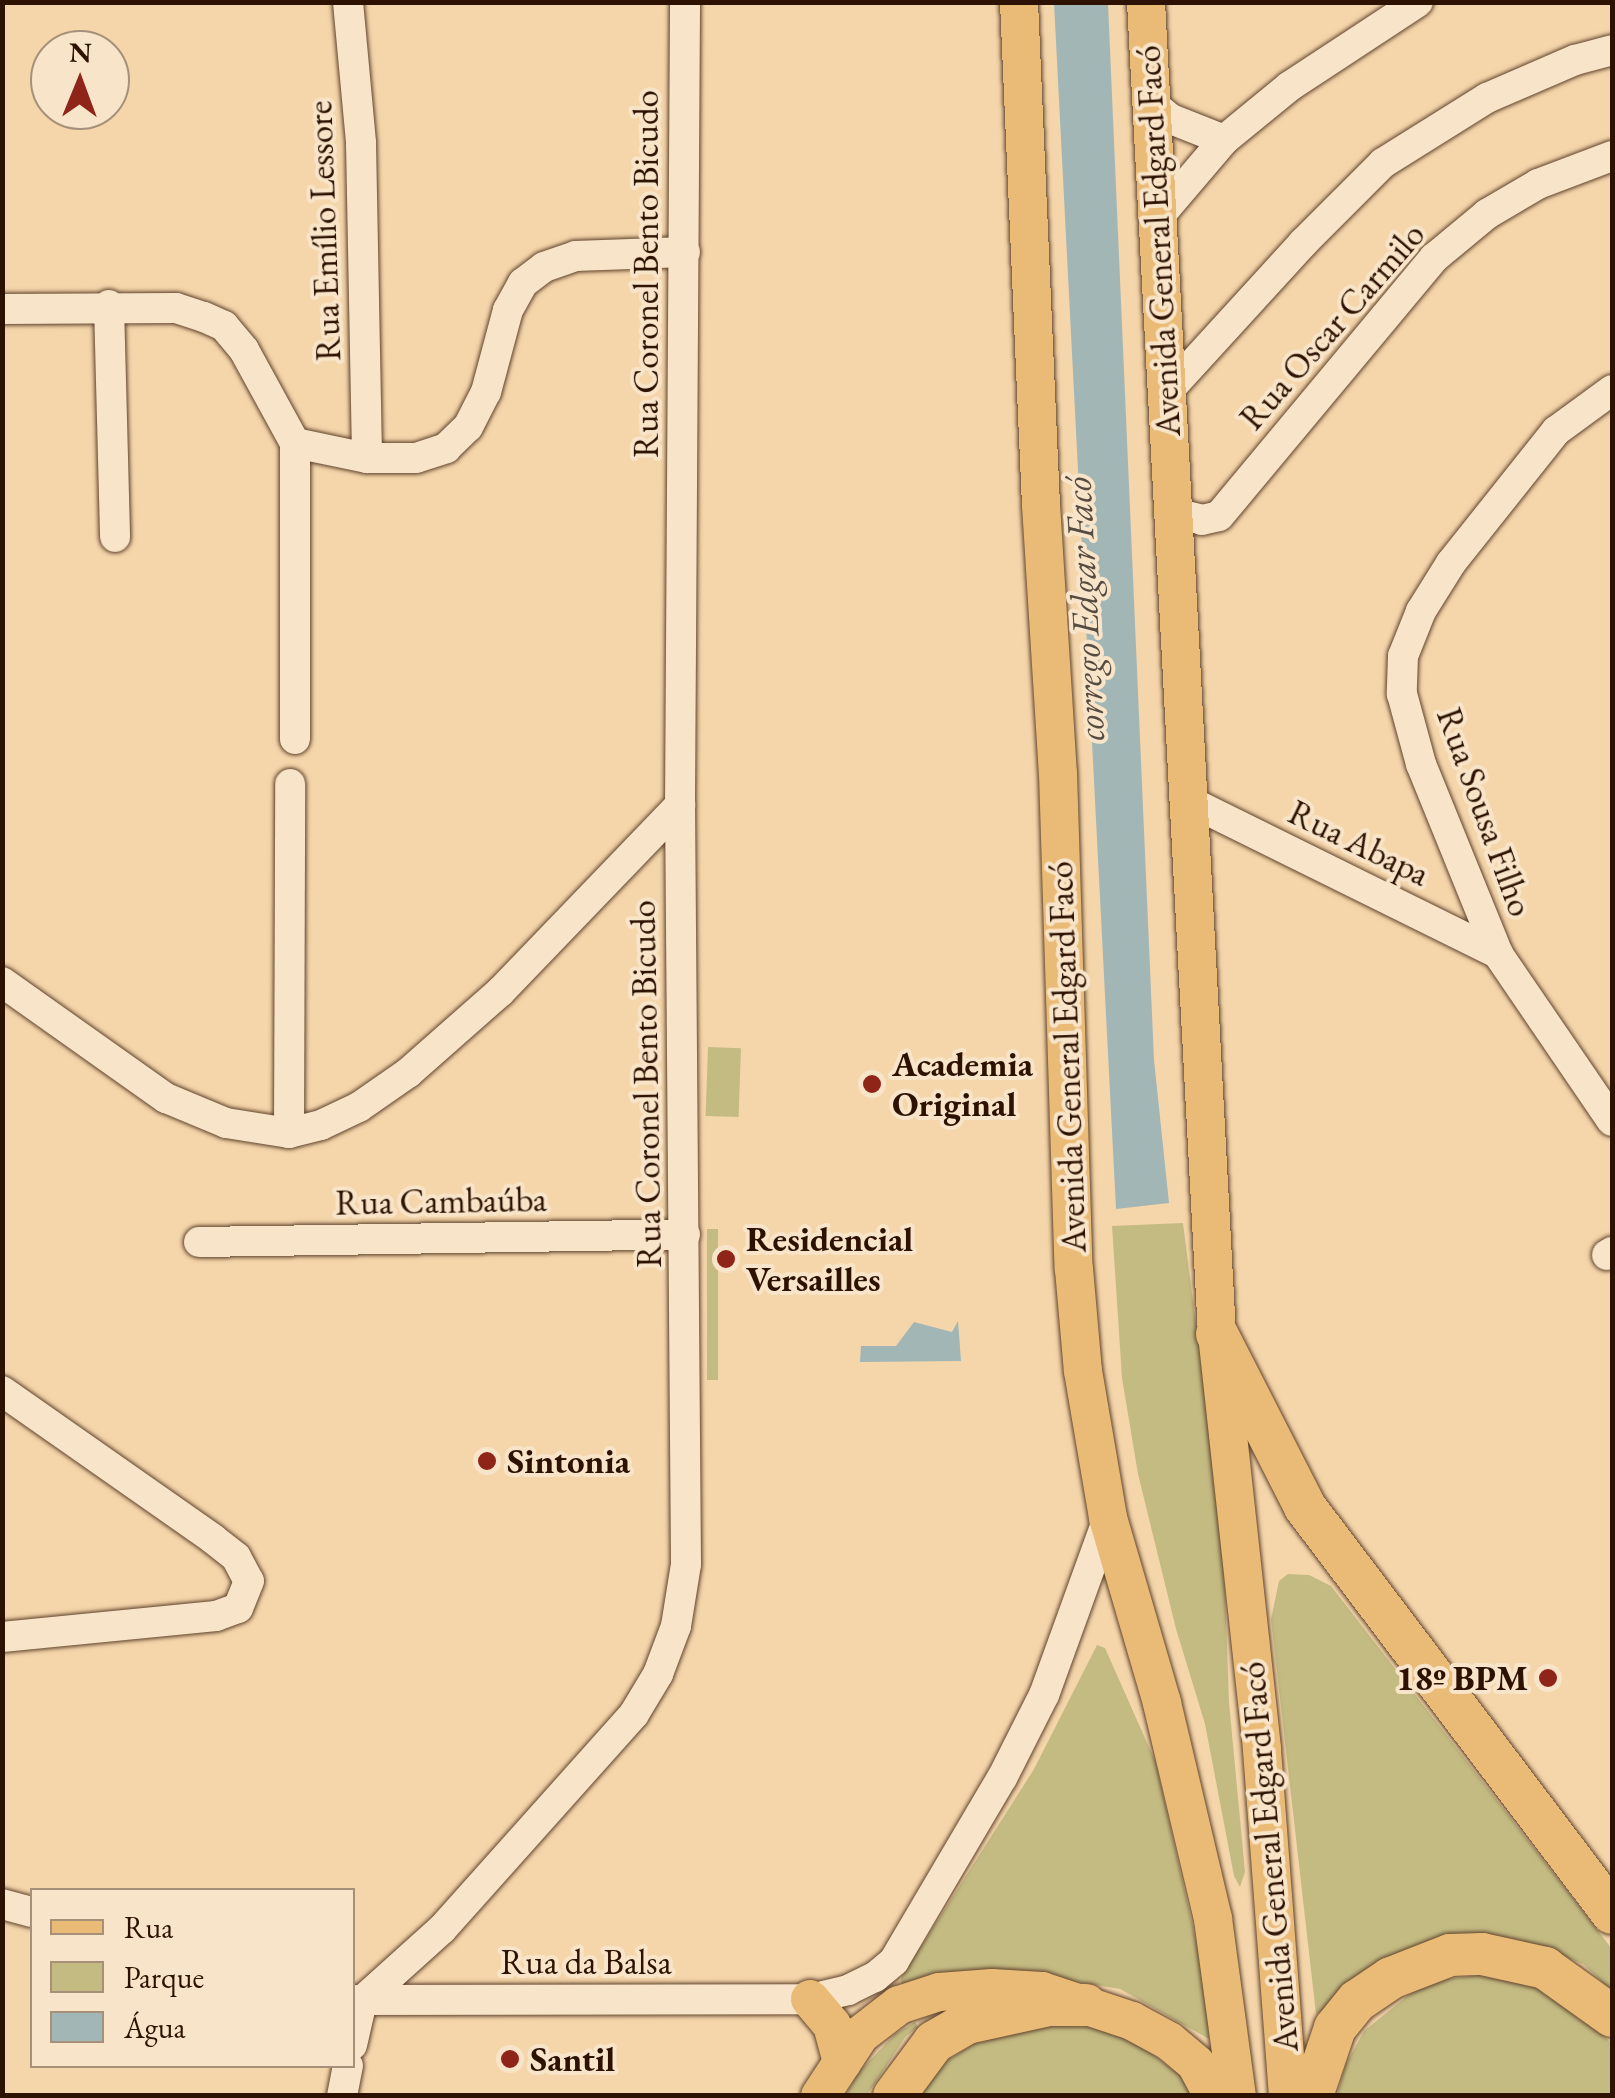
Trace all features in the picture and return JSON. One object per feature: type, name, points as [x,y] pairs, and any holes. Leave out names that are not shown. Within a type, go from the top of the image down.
[{"type":"highway","points":[[1216,1334],[1305,1506],[1612,1912]]},
{"type":"highway","points":[[1312,2096],[1335,2028],[1357,2001],[1391,1978],[1450,1955],[1495,1956],[1546,1968],[1612,2016]]},
{"type":"highway","points":[[894,2096],[934,2042],[967,2023],[1049,2005],[1086,2005]]},
{"type":"main road","name":"Avenida General Edgard Facó","points":[[1019,2],[1058,773],[1074,1269],[1083,1371],[1108,1518],[1162,1703],[1213,1919],[1237,2096]]},
{"type":"main road","name":"Avenida General Edgard Facó","points":[[1146,2],[1216,1334],[1262,1750],[1288,2096]]},
{"type":"main road","points":[[820,2096],[878,2019],[899,2005],[940,1992],[992,1988],[1042,1991],[1086,2005],[1168,2041],[1196,2064],[1214,2096]]},
{"type":"main road","points":[[810,1998],[832,2025],[842,2063]]},
{"type":"street","name":"Rua Emílio Lessore","points":[[348,2],[361,143],[368,458]]},
{"type":"street","name":"Rua Coronel Bento Bicudo","points":[[357,2000],[442,1928],[536,1828],[634,1714],[658,1674],[676,1626],[686,1564],[680,805],[685,2]]},
{"type":"street","points":[[1156,221],[1224,140],[1290,86],[1418,2]]},
{"type":"street","points":[[1167,392],[1383,164],[1487,98],[1575,60],[1612,50]]},
{"type":"street","points":[[1152,103],[1172,120],[1224,140]]},
{"type":"street","name":"Rua Oscar Carmilo","points":[[1171,512],[1202,520],[1220,516],[1434,258],[1488,214],[1538,184],[1612,156]]},
{"type":"street","points":[[295,443],[368,458],[416,458],[446,448],[468,427],[486,392],[508,310],[523,284],[544,267],[576,256],[685,252]]},
{"type":"street","points":[[2,309],[109,305],[176,308],[224,326],[244,350],[295,443],[295,739]]},
{"type":"street","points":[[109,305],[115,537]]},
{"type":"street","name":"Rua Sousa Filho","points":[[1612,390],[1556,431],[1493,509],[1421,611],[1403,656],[1402,694],[1421,764],[1498,954],[1612,1121]]},
{"type":"street","points":[[288,1133],[290,784]]},
{"type":"street","name":"Rua Abapa","points":[[1186,800],[1498,954]]},
{"type":"street","points":[[2,982],[166,1098],[226,1123],[288,1133],[321,1125],[358,1107],[408,1073],[500,992],[680,805]]},
{"type":"street","name":"Rua Cambaúba","points":[[198,1242],[686,1234]]},
{"type":"street","points":[[2,1391],[236,1557],[249,1581],[238,1608],[216,1616],[2,1637]]},
{"type":"street","name":"Rua da Balsa","points":[[357,2000],[810,1998],[848,1990],[894,1962],[946,1878],[1044,1695],[1108,1518]]},
{"type":"street","points":[[2,1904],[30,1911]]},
{"type":"street","points":[[342,2096],[348,2068]]},
{"type":"green space","points":[[708,1047],[741,1048],[739,1117],[706,1116]]},
{"type":"green space","points":[[1183,1223],[1223,1535],[1229,1702],[1245,1872],[1240,1887],[1234,1876],[1205,1724],[1176,1629],[1138,1474],[1122,1378],[1112,1226]]},
{"type":"green space","points":[[707,1229],[718,1229],[718,1380],[707,1380]]},
{"type":"green space","points":[[1288,1574],[1309,1575],[1331,1586],[1612,1949],[1612,1991],[1583,1964],[1538,1946],[1510,1938],[1468,1938],[1316,2014],[1271,1619],[1279,1581]]},
{"type":"green space","points":[[1097,1645],[1105,1648],[1156,1763],[1207,1990],[1209,2039],[1120,1989],[1066,1980],[902,1987],[901,1978],[1034,1769]]},
{"type":"green space","points":[[1483,1975],[1538,1985],[1582,2013],[1612,2044],[1612,2095],[1337,2096],[1345,2066],[1364,2031],[1426,1981]]},
{"type":"green space","points":[[915,2022],[918,2027],[906,2036],[867,2095],[846,2095],[858,2073],[895,2034]]},
{"type":"green space","points":[[1033,2026],[1089,2027],[1133,2040],[1183,2077],[1192,2096],[915,2096],[942,2064],[978,2041]]},
{"type":"water","points":[[1054,3],[1108,3],[1154,1060],[1169,1203],[1116,1209]]},
{"type":"water","points":[[958,1321],[961,1361],[860,1362],[861,1346],[896,1346],[914,1322],[952,1332]]},
{"type":"place","name":"Academia Original","points":[[872,1084]]},
{"type":"place","name":"Residencial Versailles","points":[[726,1259]]},
{"type":"place","name":"Sintonia","points":[[487,1461]]},
{"type":"place","name":"18º BPM","points":[[1548,1678]]},
{"type":"place","name":"Santil","points":[[510,2059]]},
{"type":"water label","name":"corrego Edgar Facó","points":[[1084,609]]}]
